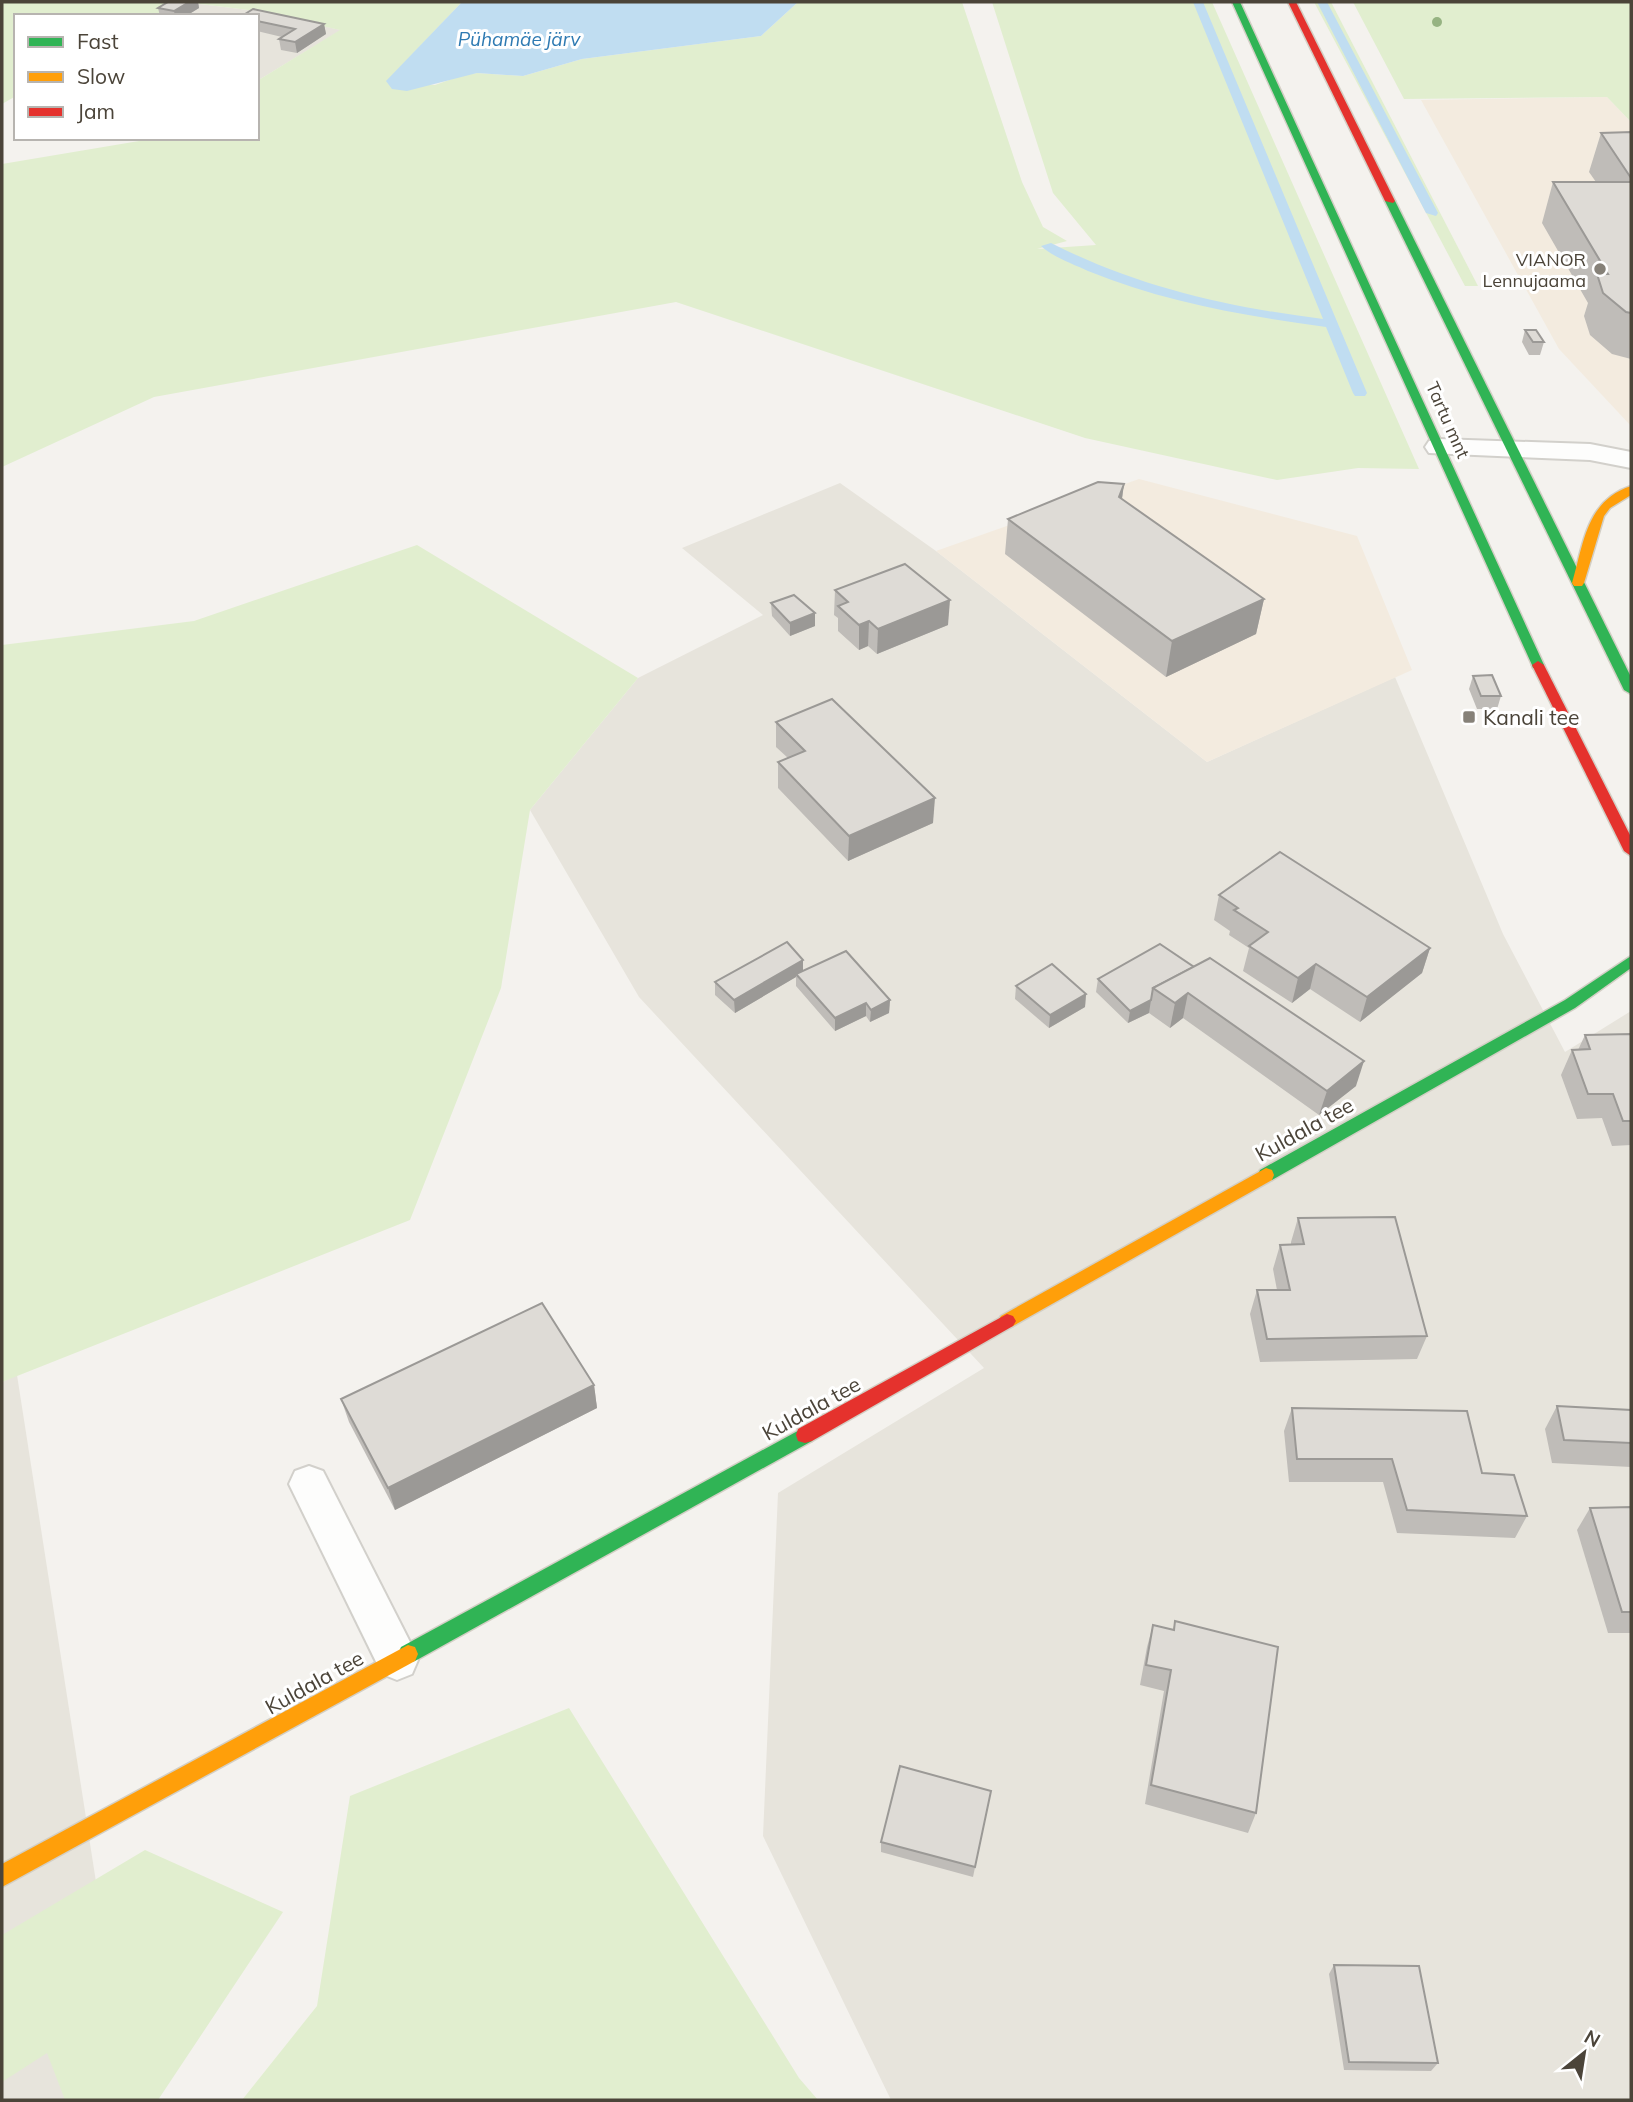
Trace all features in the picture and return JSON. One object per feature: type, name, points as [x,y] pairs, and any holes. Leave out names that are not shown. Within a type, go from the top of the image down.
[{"type":"main road","name":"Tartu mnt","points":[[1236,2],[1532,654],[1631,851]]},
{"type":"main road","points":[[1292,2],[1578,583],[1627,677]]},
{"type":"main road","points":[[1578,583],[1598,515],[1606,505],[1631,491]]},
{"type":"main road","name":"Kuldala tee","points":[[2,1877],[749,1467],[1570,1004],[1631,961]]},
{"type":"street","points":[[1439,447],[1590,452],[1631,460]]},
{"type":"lane","points":[[309,1484],[397,1660]]},
{"type":"shaded area","points":[[184,2],[248,10],[341,30],[259,80],[259,14],[163,14]]},
{"type":"shaded area","points":[[1607,97],[1631,122],[1631,426],[1559,349],[1421,100]]},
{"type":"shaded area","points":[[1139,479],[1357,536],[1412,670],[1207,762],[936,551]]},
{"type":"shaded area","points":[[840,483],[936,551],[1207,762],[1395,677],[1503,934],[1565,1052],[1631,1011],[1631,2100],[891,2100],[763,1836],[778,1493],[984,1368],[639,997],[530,810],[638,678],[763,615],[682,548]]},
{"type":"shaded area","points":[[17,1375],[130,2100],[2,2100],[2,1382]]},
{"type":"green space","points":[[2,2],[184,2],[163,14],[14,14],[14,97],[2,104]]},
{"type":"green space","points":[[184,2],[462,2],[387,81],[435,85],[463,75],[477,73],[523,76],[582,59],[761,36],[798,2],[962,2],[1022,182],[1043,227],[1067,241],[1037,249],[1096,245],[1053,193],[992,2],[1212,2],[1419,469],[1358,468],[1277,480],[1085,438],[676,302],[154,397],[2,467],[2,164],[145,140],[259,140],[259,80],[340,30],[248,10]]},
{"type":"green space","points":[[1314,2],[1331,2],[1478,286],[1465,286]]},
{"type":"green space","points":[[1353,2],[1631,2],[1631,122],[1607,97],[1404,99]]},
{"type":"green space","points":[[417,545],[638,678],[530,810],[501,988],[410,1220],[2,1382],[2,645],[194,621]]},
{"type":"green space","points":[[569,1708],[799,2078],[818,2100],[242,2100],[317,2006],[350,1796]]},
{"type":"green space","points":[[145,1850],[283,1912],[158,2100],[65,2100],[47,2053],[2,2082],[2,1935]]},
{"type":"water","name":"Pühamäe järv","points":[[462,2],[798,2],[761,36],[582,59],[523,76],[477,73],[407,91],[392,89],[386,81]]},
{"type":"building","points":[[168,2],[189,2],[174,11],[158,8]]},
{"type":"building","points":[[253,9],[324,24],[295,42],[279,39],[295,29],[259,21],[259,14],[245,14]]},
{"type":"building","points":[[1631,132],[1631,178],[1601,133]]},
{"type":"building","points":[[1553,182],[1631,182],[1631,313],[1603,293],[1597,274],[1608,274]]},
{"type":"building","points":[[1525,330],[1536,330],[1544,342],[1533,342]]},
{"type":"building","points":[[1098,482],[1124,484],[1119,497],[1264,599],[1172,641],[1008,519]]},
{"type":"building","points":[[905,564],[950,600],[878,629],[869,621],[859,625],[838,606],[848,602],[835,590]]},
{"type":"building","points":[[794,595],[815,613],[790,623],[771,603]]},
{"type":"building","points":[[1492,675],[1501,696],[1481,696],[1473,676]]},
{"type":"building","points":[[832,699],[935,798],[849,836],[778,762],[805,751],[776,722]]},
{"type":"building","points":[[1280,852],[1430,948],[1367,997],[1316,964],[1298,978],[1249,946],[1268,932],[1234,910],[1238,908],[1219,895]]},
{"type":"building","points":[[787,942],[803,960],[734,1000],[715,982]]},
{"type":"building","points":[[1160,944],[1194,967],[1153,988],[1151,1000],[1130,1011],[1098,979]]},
{"type":"building","points":[[846,951],[890,1000],[871,1010],[866,1003],[835,1018],[796,974]]},
{"type":"building","points":[[1210,958],[1364,1061],[1327,1091],[1188,993],[1175,1003],[1153,988]]},
{"type":"building","points":[[1052,964],[1086,994],[1050,1015],[1016,986]]},
{"type":"building","points":[[1631,1034],[1631,1121],[1623,1121],[1613,1094],[1588,1094],[1572,1050],[1590,1049],[1585,1035]]},
{"type":"building","points":[[1395,1217],[1427,1336],[1267,1339],[1257,1290],[1290,1290],[1280,1245],[1304,1244],[1298,1218]]},
{"type":"building","points":[[542,1303],[594,1385],[388,1488],[341,1399]]},
{"type":"building","points":[[1557,1406],[1631,1410],[1631,1443],[1564,1440]]},
{"type":"building","points":[[1292,1408],[1467,1411],[1482,1473],[1514,1475],[1527,1516],[1407,1510],[1392,1459],[1297,1459]]},
{"type":"building","points":[[1631,1507],[1631,1612],[1622,1612],[1590,1508]]},
{"type":"building","points":[[1175,1621],[1278,1647],[1256,1813],[1151,1785],[1171,1670],[1146,1665],[1153,1625],[1174,1630]]},
{"type":"building","points":[[900,1766],[991,1791],[975,1867],[881,1842]]},
{"type":"building","points":[[1334,1965],[1419,1966],[1438,2063],[1349,2062]]},
{"type":"waterway","points":[[1198,2],[1331,324]]},
{"type":"waterway","points":[[1322,2],[1432,213]]},
{"type":"waterway","points":[[1047,246],[1114,277],[1185,299],[1258,314],[1331,324]]},
{"type":"waterway","points":[[1331,324],[1360,393]]},
{"type":"traffic: fast","points":[[1236,2],[1538,665]]},
{"type":"traffic: fast","points":[[1390,201],[1631,690]]},
{"type":"traffic: fast","points":[[1266,1175],[1570,1004],[1631,961]]},
{"type":"traffic: fast","points":[[408,1654],[805,1435]]},
{"type":"traffic: slow","points":[[1578,583],[1598,515],[1606,505],[1631,490]]},
{"type":"traffic: slow","points":[[1007,1321],[1266,1175]]},
{"type":"traffic: slow","points":[[2,1876],[408,1654]]},
{"type":"traffic: jam","points":[[1292,2],[1390,201]]},
{"type":"traffic: jam","points":[[1538,665],[1631,851]]},
{"type":"traffic: jam","points":[[805,1435],[1007,1321]]},
{"type":"place","name":"VIANOR Lennujaama","points":[[1600,269]]},
{"type":"place","name":"Kanali tee","points":[[1469,717]]}]
